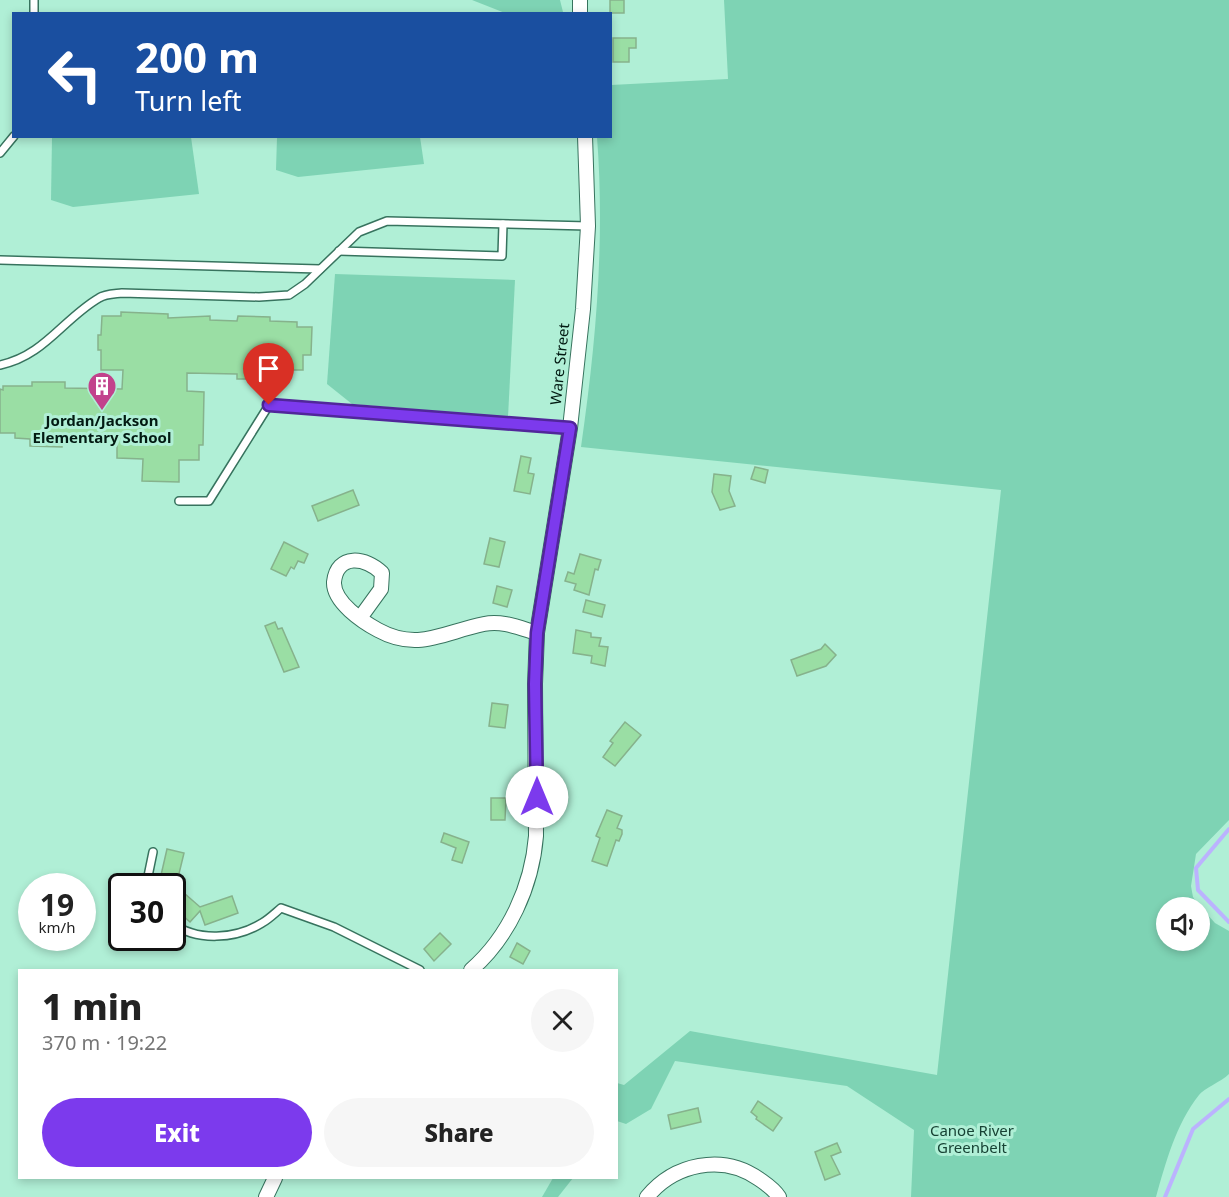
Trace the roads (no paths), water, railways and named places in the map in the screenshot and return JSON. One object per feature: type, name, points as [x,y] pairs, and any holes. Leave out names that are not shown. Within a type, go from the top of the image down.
[{"type":"street","name":"Ware Street","points":[[472,969],[483,959],[515,913],[533,860],[536,807],[537,633],[570,428],[583,309],[588,226],[585,138]]},
{"type":"street","points":[[360,618],[396,639],[421,641],[484,623],[502,623],[537,633]]},
{"type":"street","points":[[647,1197],[658,1184],[699,1164],[736,1167],[756,1176],[776,1191],[779,1197]]},
{"type":"street","points":[[266,1197],[275,1179]]},
{"type":"lane","points":[[0,153],[12,138]]},
{"type":"lane","points":[[0,365],[21,360],[41,348],[101,296],[122,293],[259,297],[290,295],[358,232],[387,221],[588,226]]},
{"type":"lane","points":[[339,251],[502,256],[503,224]]},
{"type":"lane","points":[[0,260],[320,269]]},
{"type":"lane","points":[[179,501],[209,501],[269,405],[570,428]]},
{"type":"lane","points":[[149,873],[153,852]]},
{"type":"lane","points":[[186,930],[197,936],[224,936],[261,924],[281,908],[334,927],[418,969]]},
{"type":"waterway","points":[[1229,829],[1196,868],[1198,890],[1229,922]]},
{"type":"waterway","points":[[1165,1197],[1193,1129],[1229,1099]]},
{"type":"place","name":"Jordan/Jackson Elementary School","points":[[102,412]]},
{"type":"park label","name":"Canoe River Greenbelt","points":[[972,1140]]}]
